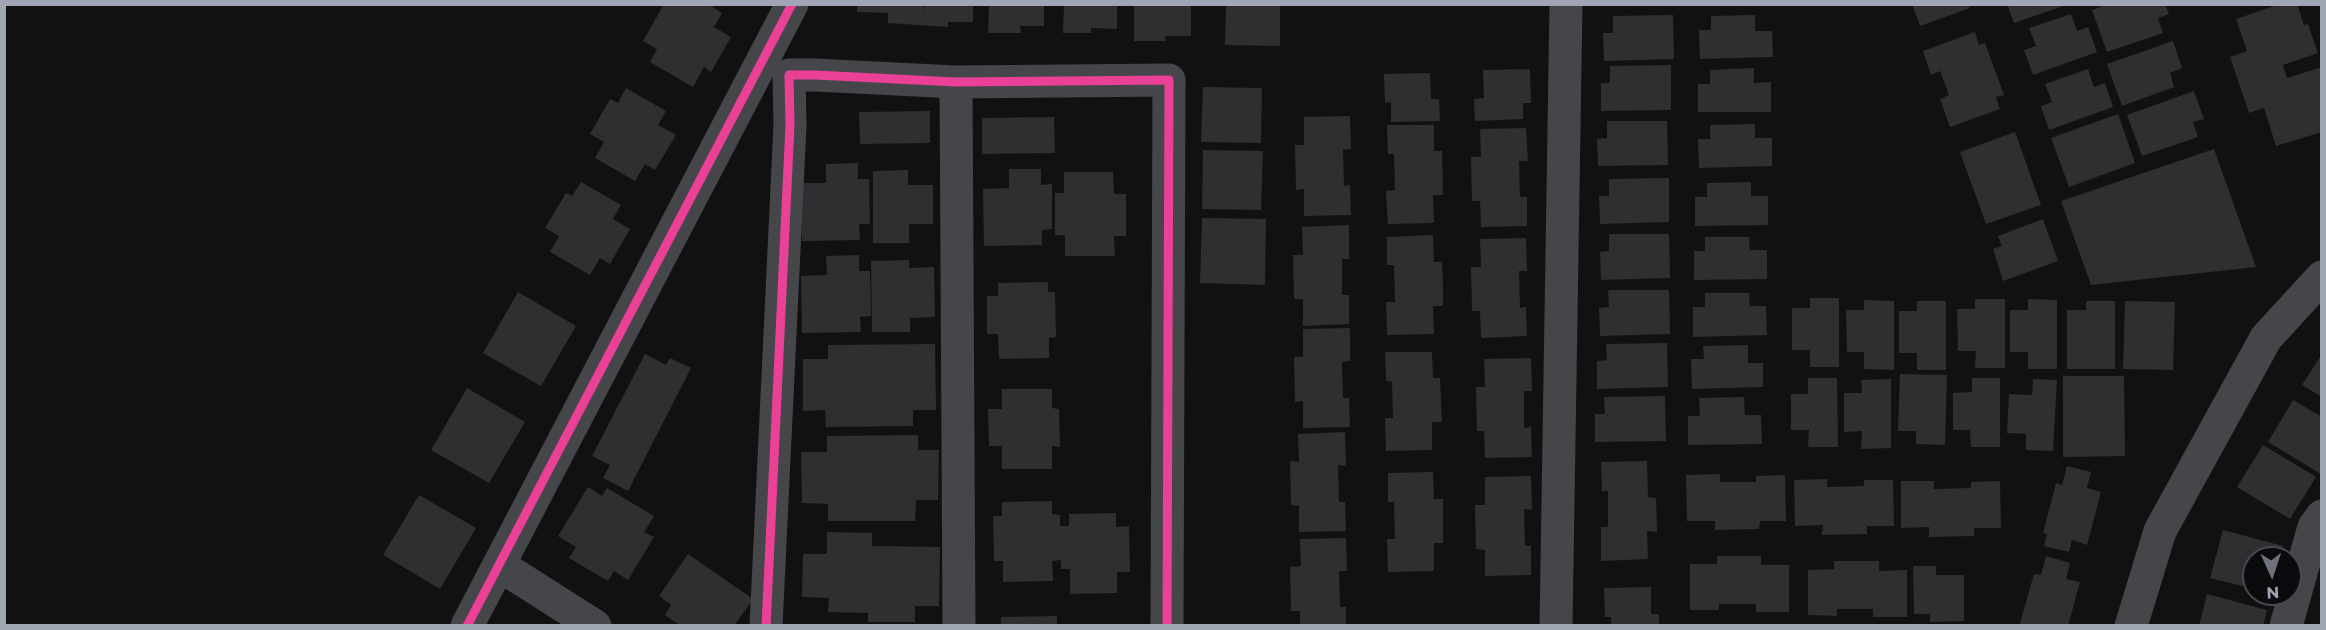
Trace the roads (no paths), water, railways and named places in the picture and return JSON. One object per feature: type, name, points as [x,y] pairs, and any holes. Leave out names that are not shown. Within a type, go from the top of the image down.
[{"type":"street","points":[[467,626],[792,4]]},
{"type":"street","points":[[1556,626],[1566,4]]},
{"type":"street","points":[[766,626],[790,137],[789,75],[956,82],[1169,80],[1167,626]]},
{"type":"street","points":[[956,82],[959,626]]},
{"type":"street","points":[[2131,626],[2160,531],[2171,510],[2266,338],[2322,277]]},
{"type":"street","points":[[2286,626],[2314,527],[2322,516]]},
{"type":"street","points":[[499,565],[595,626]]}]
